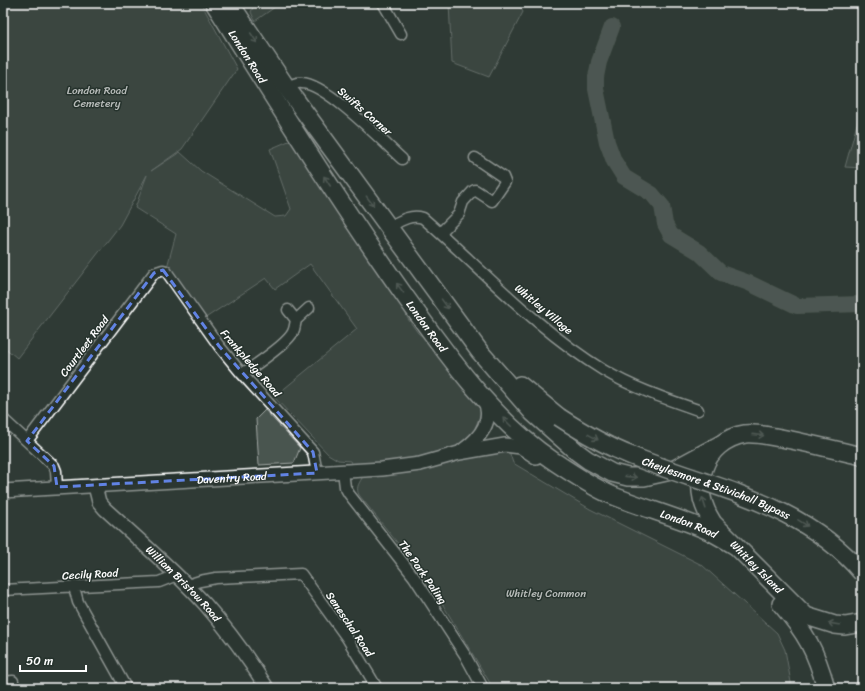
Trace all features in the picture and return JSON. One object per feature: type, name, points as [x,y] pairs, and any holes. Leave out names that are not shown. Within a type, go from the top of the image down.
[{"type":"highway","name":"London Road","points":[[214,3],[370,247],[437,340],[484,398],[513,428],[540,452],[578,477],[607,493],[702,529],[734,545]]},
{"type":"highway","name":"London Road","points":[[233,4],[287,88],[480,352],[533,413],[577,452],[596,465],[612,473],[637,477],[662,474],[683,465],[721,444]]},
{"type":"highway","name":"London Road","points":[[480,352],[559,417]]},
{"type":"highway","name":"Cheylesmore & Stivichall Bypass","points":[[559,417],[596,439],[631,456],[747,496],[781,511],[829,540],[862,573]]},
{"type":"highway","name":"Whitley Island","points":[[862,456],[799,442],[751,434],[738,436],[721,444],[706,463],[701,478],[703,504],[713,523],[806,616],[835,625],[845,626],[862,623]]},
{"type":"highway","points":[[702,529],[707,536],[757,578],[778,600],[807,638],[821,670],[826,688]]},
{"type":"highway","points":[[806,616],[816,630],[825,649],[837,688]]},
{"type":"highway","points":[[821,670],[828,680],[831,688]]},
{"type":"street","points":[[383,3],[400,34]]},
{"type":"street","name":"Swifts Corner","points":[[287,88],[298,83],[304,83],[337,100],[402,159]]},
{"type":"street","points":[[440,233],[459,214],[463,202],[473,191],[475,190],[492,201],[505,182],[503,177],[475,158]]},
{"type":"street","name":"Whitley Village","points":[[389,227],[406,218],[416,216],[423,218],[535,320],[578,353],[604,370],[629,383],[668,400],[698,410]]},
{"type":"street","name":"Frankpledge Road","points":[[163,270],[166,271],[219,346],[242,374],[313,452],[317,473]]},
{"type":"street","name":"Courtleet Road","points":[[27,441],[154,273],[163,270]]},
{"type":"street","points":[[242,374],[268,356],[291,336],[296,320],[309,308]]},
{"type":"street","points":[[288,310],[296,320]]},
{"type":"street","name":"Daventry Road","points":[[459,453],[476,439],[485,426],[488,411],[484,398]]},
{"type":"street","points":[[3,419],[54,466],[57,474],[57,487]]},
{"type":"street","name":"Daventry Road","points":[[3,491],[382,469],[420,464],[459,453],[492,446],[505,445],[516,446],[526,450],[562,473],[607,493]]},
{"type":"street","name":"The Park Paling","points":[[342,471],[349,494],[414,577],[465,655],[483,688]]},
{"type":"street","name":"William Bristow Road","points":[[95,486],[99,502],[105,510],[177,575],[206,605],[234,640],[267,688]]},
{"type":"street","name":"Seneschal Road","points":[[187,585],[216,578],[301,574],[346,638],[378,688]]},
{"type":"street","name":"Cecily Road","points":[[3,590],[159,582],[177,575]]},
{"type":"street","points":[[74,587],[78,602],[126,688]]},
{"type":"highlighted area","points":[[163,270],[219,346],[313,452],[317,473],[57,487],[54,466],[27,441],[154,273]]},
{"type":"green space","name":"Whitley Common","points":[[3,3],[201,3],[237,69],[182,149],[151,171],[180,152],[201,171],[275,217],[286,216],[291,209],[270,149],[291,140],[399,298],[408,319],[418,333],[434,345],[478,403],[481,413],[474,431],[456,448],[513,449],[510,454],[513,463],[590,509],[702,565],[777,633],[785,650],[792,688],[493,688],[437,595],[416,566],[359,495],[358,486],[362,478],[350,461],[338,460],[328,454],[274,397],[357,329],[310,264],[275,289],[266,278],[201,321],[166,271],[176,234],[135,208],[147,175],[120,225],[17,358],[3,346]]},
{"type":"green space","points":[[255,3],[297,3],[297,5],[275,7],[255,21],[251,12]]},
{"type":"green space","points":[[449,3],[518,3],[523,12],[489,77],[452,63]]},
{"type":"green space","points":[[862,106],[862,168],[845,167]]},
{"type":"green space","points":[[265,410],[300,448],[294,463],[259,465],[256,419]]},
{"type":"waterway","points":[[612,27],[599,62],[596,77],[596,89],[607,142],[614,161],[624,177],[652,194],[662,206],[665,224],[671,235],[699,252],[721,273],[749,283],[797,306],[862,304]]},
{"type":"park label","name":"London Road Cemetery","points":[[97,96]]}]
